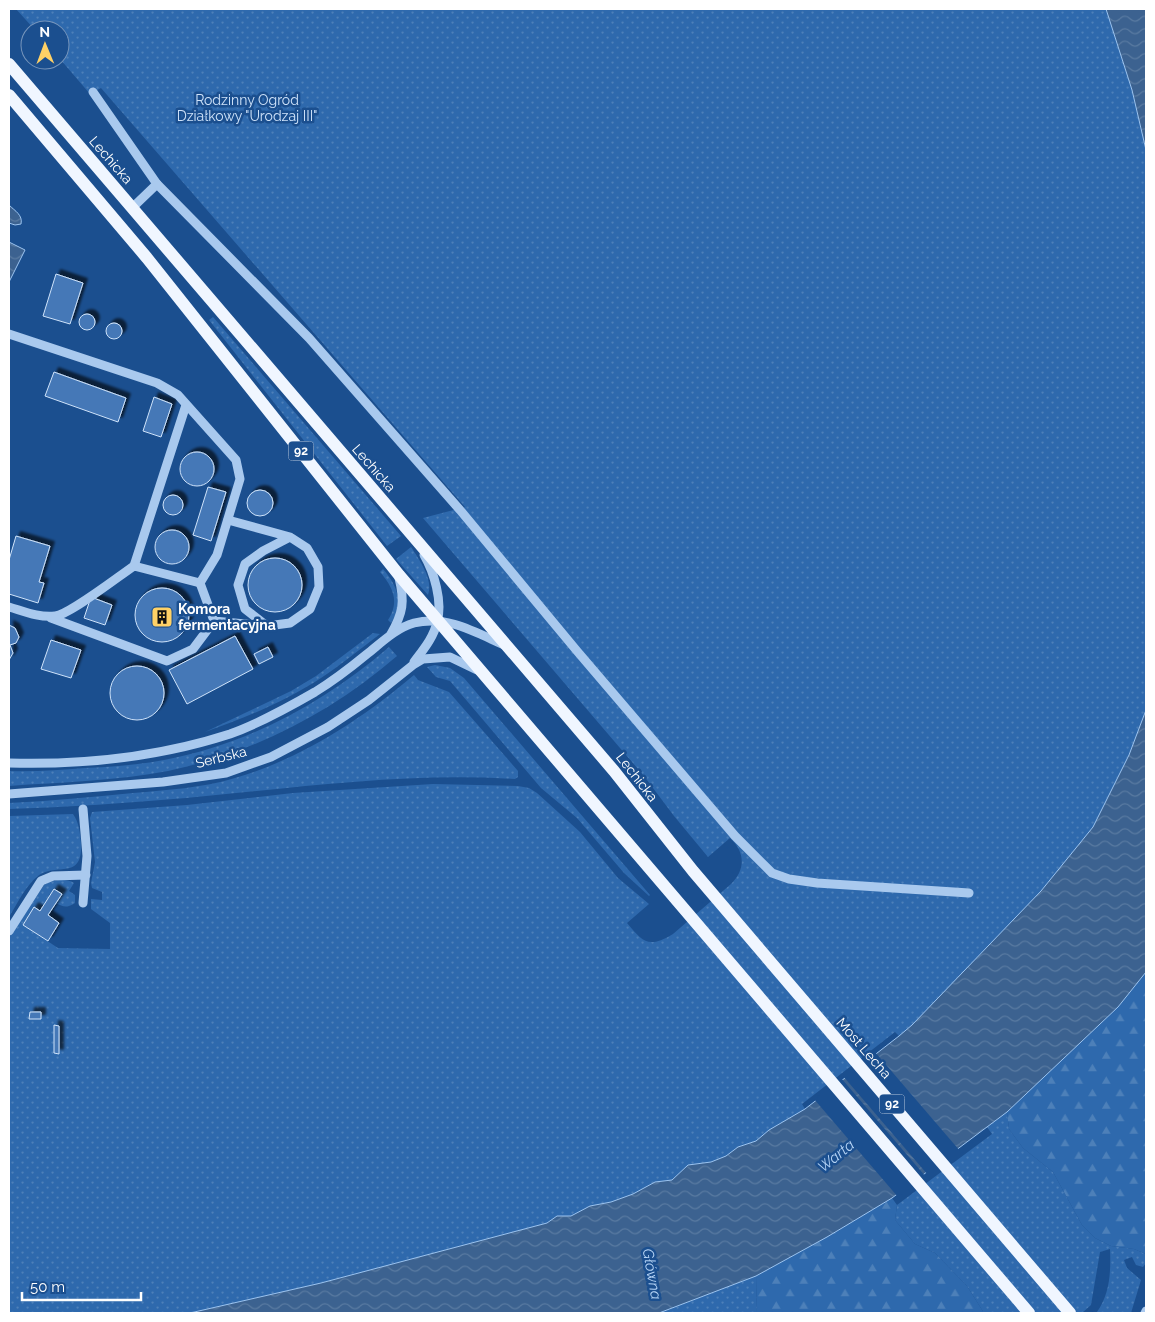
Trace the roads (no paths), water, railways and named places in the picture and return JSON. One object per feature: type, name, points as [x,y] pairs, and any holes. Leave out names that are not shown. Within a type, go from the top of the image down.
[{"type":"main road","name":"Lechicka","points":[[9,64],[614,771],[713,894]]},
{"type":"main road","name":"92","points":[[9,95],[172,288],[399,575],[1029,1313]]},
{"type":"main road","name":"Most Lecha","points":[[713,894],[1070,1313]]},
{"type":"street","points":[[93,92],[157,184],[309,338],[460,510],[735,836],[772,873],[789,879],[817,883],[969,893]]},
{"type":"street","points":[[132,208],[157,184]]},
{"type":"street","points":[[9,334],[157,383],[178,395],[236,460],[240,479],[217,555],[200,583]]},
{"type":"street","points":[[9,607],[38,616],[56,616],[69,610],[134,566],[186,405]]},
{"type":"street","points":[[214,621],[267,626],[290,623],[310,610],[320,587],[318,567],[307,548],[290,537],[228,520]]},
{"type":"street","name":"Serbska","points":[[412,536],[433,574],[438,602],[438,621],[433,633],[413,664]]},
{"type":"street","points":[[267,626],[245,609],[238,585],[245,564],[263,551],[290,537]]},
{"type":"street","points":[[134,566],[200,583]]},
{"type":"street","name":"Serbska","points":[[390,636],[402,609],[403,594],[399,575]]},
{"type":"street","points":[[200,583],[214,621]]},
{"type":"street","points":[[47,616],[167,661],[193,649],[214,621]]},
{"type":"street","name":"Serbska","points":[[9,762],[64,762],[141,755],[183,747],[231,733],[278,712],[314,692],[347,670],[390,636],[412,624],[438,621],[451,622],[466,627],[509,648]]},
{"type":"street","name":"Serbska","points":[[9,794],[180,780],[226,773],[290,748],[328,727],[369,700],[413,664],[423,659],[450,657],[480,671]]},
{"type":"street","points":[[83,809],[87,856],[83,903]]},
{"type":"street","points":[[9,931],[41,881],[53,876],[86,875]]},
{"type":"water","points":[[1106,9],[1146,9],[1146,150],[1132,90]]},
{"type":"water","points":[[9,205],[20,216],[21,224],[9,223]]},
{"type":"water","points":[[9,242],[25,250],[9,282]]},
{"type":"water","points":[[1146,710],[1146,972],[1118,1007],[1007,1112],[892,1198],[756,1276],[659,1313],[190,1313],[321,1283],[547,1223],[557,1216],[571,1216],[590,1206],[611,1202],[633,1194],[655,1182],[672,1180],[688,1165],[711,1162],[726,1156],[738,1147],[756,1141],[769,1130],[805,1109],[912,1025],[1041,891],[1093,827],[1129,755]]},
{"type":"place","name":"Komora fermentacyjna","points":[[162,617]]},
{"type":"park label","name":"Rodzinny Ogród Działkowy \"Urodzaj III\"","points":[[247,108]]},
{"type":"water label","name":"Warta","points":[[836,1156]]},
{"type":"water label","name":"Główna","points":[[652,1274]]}]
